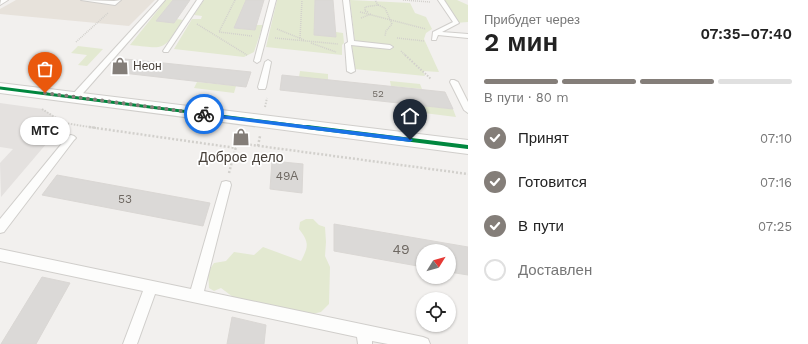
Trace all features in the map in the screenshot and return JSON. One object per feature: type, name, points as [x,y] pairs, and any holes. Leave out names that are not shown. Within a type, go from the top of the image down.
[{"type":"street","points":[[0,88],[468,147]]},
{"type":"lane","points":[[0,3],[5,0]]},
{"type":"lane","points":[[84,0],[117,1]]},
{"type":"lane","points":[[75,97],[162,0]]},
{"type":"lane","points":[[166,51],[200,0]]},
{"type":"lane","points":[[257,61],[273,0]]},
{"type":"lane","points":[[346,0],[349,23],[351,71]]},
{"type":"lane","points":[[436,34],[456,23],[442,2]]},
{"type":"lane","points":[[436,34],[468,36]]},
{"type":"lane","points":[[349,44],[390,47]]},
{"type":"lane","points":[[262,88],[268,62]]},
{"type":"lane","points":[[454,82],[468,110]]},
{"type":"lane","points":[[0,228],[71,138]]},
{"type":"lane","points":[[196,296],[226,185]]},
{"type":"lane","points":[[0,255],[196,296],[364,338],[423,344]]},
{"type":"lane","points":[[130,344],[151,287]]},
{"type":"path","points":[[235,0],[219,32],[349,44]]},
{"type":"path","points":[[300,38],[302,0]]},
{"type":"path","points":[[381,0],[376,1],[378,5],[365,7],[365,11],[436,34]]},
{"type":"path","points":[[403,0],[442,2]]},
{"type":"path","points":[[76,42],[107,15],[116,5],[117,1]]},
{"type":"path","points":[[347,9],[372,14]]},
{"type":"path","points":[[349,23],[372,14]]},
{"type":"path","points":[[188,19],[257,61]]},
{"type":"path","points":[[266,25],[350,58]]},
{"type":"path","points":[[36,108],[43,109],[64,123],[236,148]]},
{"type":"path","points":[[226,185],[237,143],[468,174]]},
{"type":"shaded area","points":[[16,0],[155,0],[129,26],[0,14],[0,9]]},
{"type":"shaded area","points":[[0,103],[43,109],[64,123],[1,197],[0,163],[13,149],[0,147]]},
{"type":"green space","points":[[166,0],[173,0],[157,21],[174,23],[177,19],[183,20],[167,43],[158,47],[130,45]]},
{"type":"green space","points":[[204,0],[246,0],[235,28],[254,30],[256,25],[263,25],[254,52],[244,57],[174,49],[192,19],[201,19],[202,16],[194,15]]},
{"type":"green space","points":[[277,0],[315,0],[314,35],[336,37],[336,32],[343,33],[344,43],[342,45],[342,55],[266,47]]},
{"type":"green space","points":[[350,0],[410,3],[415,13],[426,17],[432,29],[426,33],[424,39],[439,72],[423,71],[425,76],[354,69],[352,46],[355,42]]},
{"type":"green space","points":[[441,0],[457,0],[468,5],[468,22],[456,23]]},
{"type":"green space","points":[[78,46],[103,49],[87,66],[78,65],[87,55],[71,53]]},
{"type":"green space","points":[[300,71],[328,74],[328,80],[299,77]]},
{"type":"green space","points":[[390,81],[420,84],[422,89],[391,86]]},
{"type":"green space","points":[[197,82],[236,86],[234,93],[194,88]]},
{"type":"green space","points":[[413,105],[453,109],[456,117],[416,112]]},
{"type":"green space","points":[[306,219],[313,219],[319,225],[325,227],[325,256],[330,267],[329,304],[321,312],[312,314],[233,297],[221,288],[214,291],[209,288],[208,272],[214,263],[226,261],[234,252],[254,255],[263,247],[301,261],[307,248],[307,244],[305,237],[299,229],[300,222]]},
{"type":"building","points":[[173,0],[190,0],[174,23],[156,21]]},
{"type":"building","points":[[246,0],[264,0],[255,30],[234,28]]},
{"type":"building","points":[[315,0],[333,0],[336,37],[314,35]]},
{"type":"building","points":[[125,59],[251,72],[246,87],[114,72]]},
{"type":"building","points":[[282,75],[445,92],[453,109],[280,90]]},
{"type":"building","points":[[272,161],[303,164],[302,193],[270,189]]},
{"type":"building","points":[[57,175],[210,203],[203,226],[42,195]]},
{"type":"building","points":[[334,224],[451,244],[416,244],[416,266],[334,251]]},
{"type":"building","points":[[456,245],[468,247],[468,275],[456,273]]},
{"type":"building","points":[[42,277],[70,283],[36,344],[1,344]]},
{"type":"building","points":[[232,317],[266,325],[264,344],[227,344]]},
{"type":"cycle path","points":[[0,88],[468,147]]},
{"type":"way so far","points":[[45,93],[204,114]]},
{"type":"place","name":"Неон","points":[[120,66]]},
{"type":"place","name":"МТС","points":[[45,93]]},
{"type":"place","name":"Доброе дело","points":[[241,137]]},
{"type":"route","points":[[204,114],[410,140]]}]
